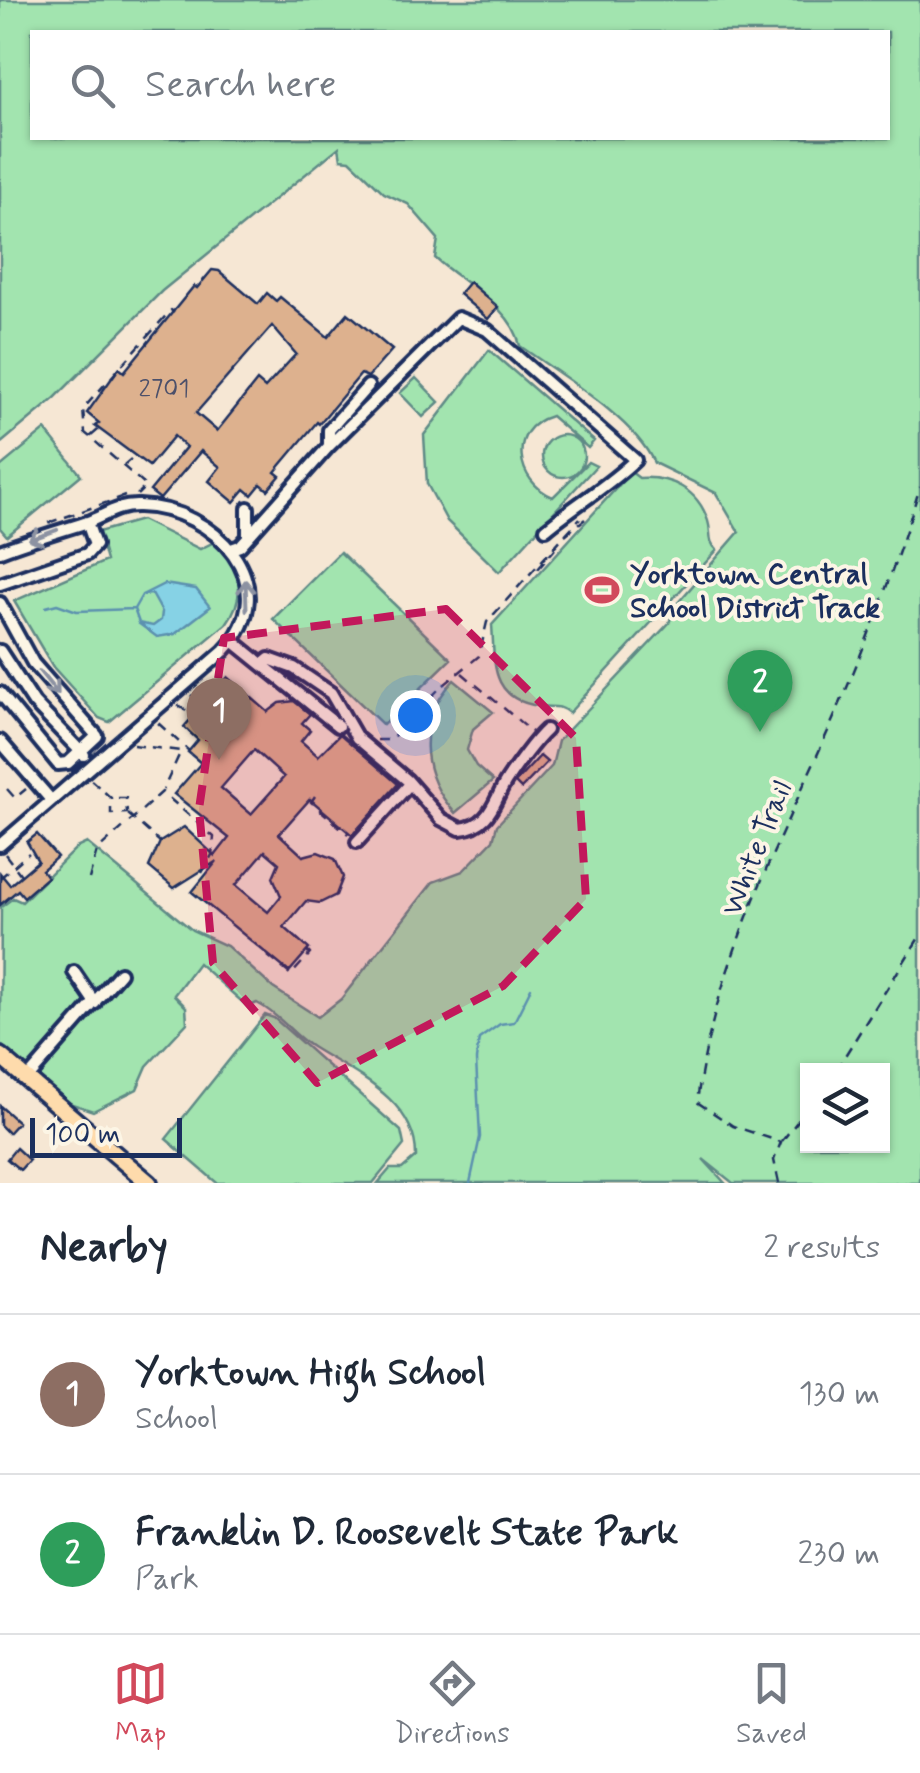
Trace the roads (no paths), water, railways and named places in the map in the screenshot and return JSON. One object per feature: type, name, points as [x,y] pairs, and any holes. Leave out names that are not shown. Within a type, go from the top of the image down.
[{"type":"highway","points":[[0,1056],[149,1183]]},
{"type":"lane","points":[[230,549],[248,538],[330,446],[458,318],[487,330],[635,460],[615,480],[577,501],[546,529]]},
{"type":"lane","points":[[330,446],[329,430],[368,386]]},
{"type":"lane","points":[[0,551],[87,522],[110,510],[139,506],[170,512],[213,532],[245,572],[250,599],[246,620],[233,641],[124,744],[108,749],[0,845]]},
{"type":"lane","points":[[248,508],[248,538]]},
{"type":"lane","points":[[0,584],[87,554],[94,545],[87,522]]},
{"type":"lane","points":[[0,604],[33,663],[108,749]]},
{"type":"lane","points":[[233,641],[338,726]]},
{"type":"lane","points":[[0,651],[34,703],[92,764]]},
{"type":"lane","points":[[263,664],[269,659],[294,668],[330,693],[357,738],[407,780],[408,786],[441,819],[467,828],[487,815],[502,797],[504,782],[528,758],[529,748],[542,734]]},
{"type":"lane","points":[[0,693],[58,764],[82,752],[97,736]]},
{"type":"lane","points":[[0,741],[51,800]]},
{"type":"lane","points":[[64,764],[74,780]]},
{"type":"lane","points":[[357,842],[408,786]]},
{"type":"lane","points":[[74,972],[95,1003]]},
{"type":"lane","points":[[26,1079],[120,974]]},
{"type":"water","points":[[164,584],[196,589],[210,607],[175,634],[157,637],[138,623],[153,626],[161,620],[162,612],[152,594],[142,595]]},
{"type":"waterway","points":[[139,623],[134,609],[142,595]]},
{"type":"waterway","points":[[46,607],[57,604],[77,611],[134,609]]},
{"type":"waterway","points":[[470,1183],[480,1137],[476,1060],[479,1039],[500,1024],[514,1022],[531,988]]},
{"type":"place","name":"Yorktown Central School District Track","points":[[602,590]]},
{"type":"place","name":"Franklin D. Roosevelt State Park","points":[[760,732]]},
{"type":"place","name":"Yorktown High School","points":[[219,760]]}]
